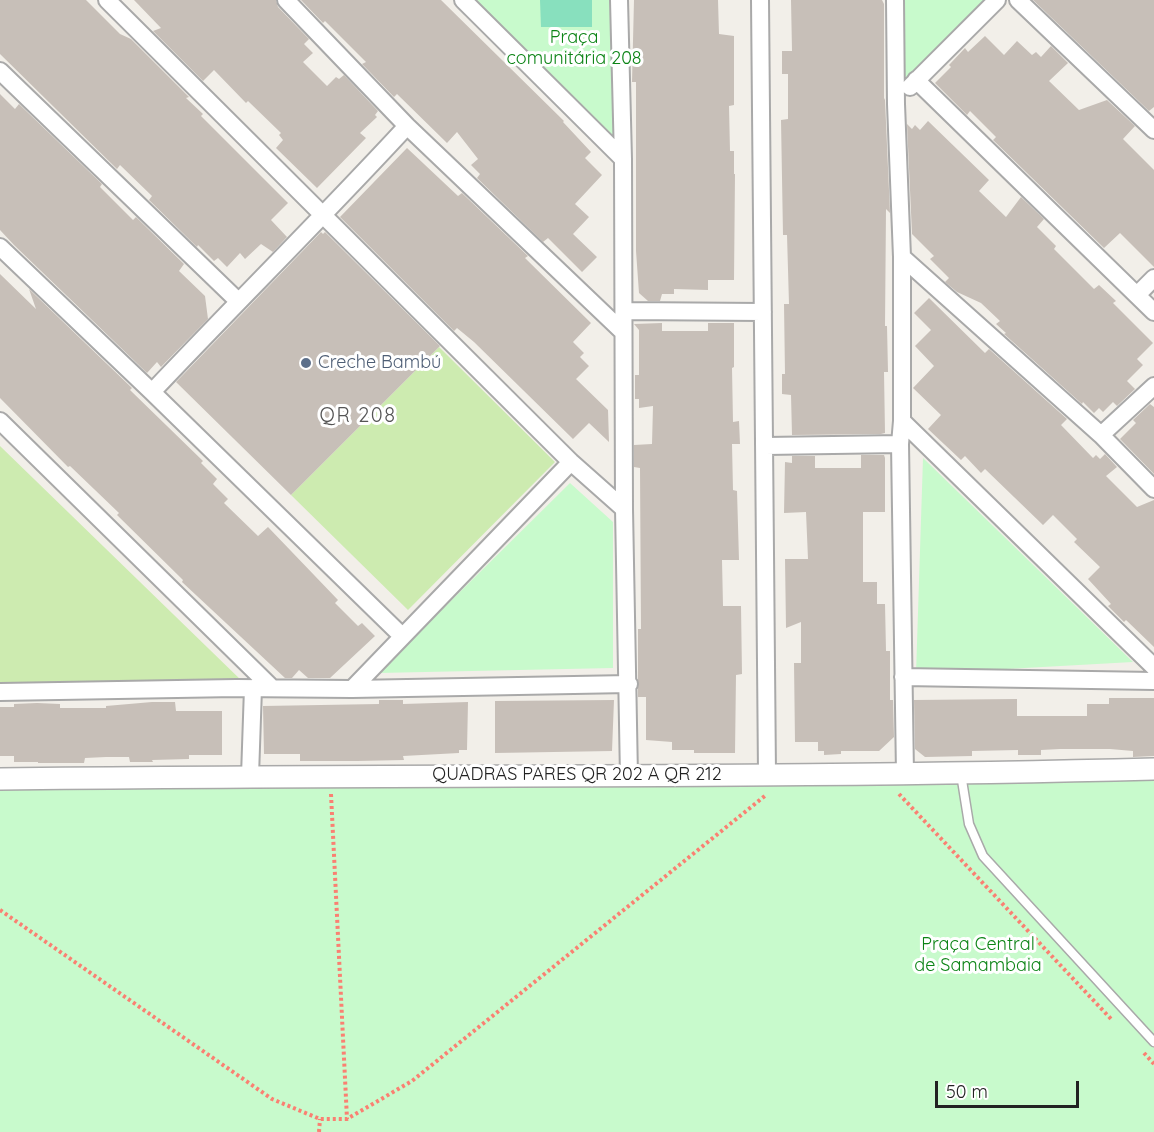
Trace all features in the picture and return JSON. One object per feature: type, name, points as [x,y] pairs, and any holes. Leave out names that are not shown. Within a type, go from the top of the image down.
[{"type":"street","points":[[107,0],[571,462],[624,508]]},
{"type":"street","points":[[286,0],[407,126],[623,332]]},
{"type":"street","points":[[463,0],[623,159]]},
{"type":"street","points":[[619,0],[623,159],[624,508],[629,777]]},
{"type":"street","points":[[760,0],[771,781]]},
{"type":"street","points":[[895,0],[896,104],[902,257],[900,444],[903,677],[900,782]]},
{"type":"street","points":[[896,104],[916,80],[997,0]]},
{"type":"street","points":[[1018,0],[1154,130]]},
{"type":"street","points":[[0,71],[238,301]]},
{"type":"street","points":[[916,80],[1154,312]]},
{"type":"street","points":[[152,392],[407,126]]},
{"type":"street","points":[[0,247],[402,636]]},
{"type":"street","points":[[902,257],[1101,435],[1154,489]]},
{"type":"street","points":[[1137,294],[1154,278]]},
{"type":"street","points":[[624,311],[763,312]]},
{"type":"street","points":[[1101,435],[1154,386]]},
{"type":"street","points":[[902,420],[1154,668]]},
{"type":"street","points":[[0,421],[272,688]]},
{"type":"street","points":[[766,446],[900,444]]},
{"type":"street","points":[[352,689],[571,462]]},
{"type":"street","points":[[903,677],[1154,681]]},
{"type":"street","points":[[0,692],[628,684]]},
{"type":"street","points":[[250,776],[253,688]]},
{"type":"street","name":"QUADRAS PARES QR 202 A QR 212","points":[[0,778],[629,777],[900,782],[961,774],[1154,769]]},
{"type":"lane","points":[[961,774],[969,824],[982,856],[1154,1042]]},
{"type":"path","points":[[330,776],[347,1119]]},
{"type":"path","points":[[0,910],[272,1099],[320,1119],[347,1119],[412,1081],[771,781]]},
{"type":"path","points":[[900,782],[1114,1021]]},
{"type":"path","points":[[1138,1047],[1154,1064]]},
{"type":"path","points":[[319,1132],[320,1119]]},
{"type":"green space","name":"Praça comunitária 208","points":[[455,0],[621,0],[624,165]]},
{"type":"green space","points":[[540,0],[592,0],[592,27],[541,27]]},
{"type":"green space","points":[[900,0],[993,0],[899,95]]},
{"type":"green space","points":[[439,347],[555,462],[408,610],[291,495]]},
{"type":"green space","points":[[0,446],[243,682],[0,687]]},
{"type":"green space","points":[[923,458],[1133,662],[916,674]]},
{"type":"green space","points":[[570,483],[613,522],[613,668],[378,673]]},
{"type":"green space","name":"Praça Central de Samambaia","points":[[1154,774],[1154,1132],[0,1132],[0,785]]},
{"type":"building","points":[[0,0],[86,0],[120,34],[131,39],[189,97],[186,98],[203,114],[201,116],[288,203],[271,220],[287,237],[273,252],[261,244],[245,259],[240,253],[227,267],[218,258],[214,261],[198,245],[197,247],[149,200],[152,196],[120,165],[117,169],[0,54]]},
{"type":"building","points":[[134,0],[276,0],[278,7],[309,39],[304,44],[313,53],[303,62],[327,86],[336,77],[339,79],[344,75],[378,111],[375,115],[377,117],[360,133],[366,138],[317,188],[276,148],[283,140],[279,135],[281,133],[248,101],[246,103],[214,70],[203,81],[153,31],[161,28]]},
{"type":"building","points":[[301,0],[441,0],[564,121],[591,152],[585,158],[602,175],[575,204],[589,217],[573,234],[597,257],[582,272],[548,238],[543,242],[477,178],[480,174],[471,165],[478,159],[457,132],[447,143],[397,94],[394,97],[362,64],[366,62]]},
{"type":"building","points":[[634,0],[718,0],[719,34],[734,36],[734,105],[729,106],[730,151],[734,151],[735,174],[734,280],[708,280],[708,290],[674,289],[674,294],[662,294],[660,301],[648,301],[639,293],[636,251],[636,82],[632,82]]},
{"type":"building","points":[[791,0],[882,0],[884,4],[884,98],[890,213],[886,209],[885,326],[887,326],[888,372],[884,372],[885,433],[881,434],[792,435],[791,395],[782,394],[782,374],[785,374],[784,304],[789,304],[787,235],[783,235],[781,120],[788,119],[788,74],[782,74],[782,51],[792,51]]},
{"type":"building","points":[[1033,0],[1154,0],[1154,107],[1149,111]]},
{"type":"building","points":[[985,36],[1004,55],[1017,41],[1032,55],[1036,52],[1041,57],[1051,46],[1068,63],[1049,81],[1079,110],[1107,100],[1135,126],[1123,139],[1154,170],[1154,267],[1120,233],[1104,248],[993,140],[996,137],[970,111],[967,115],[935,83],[965,48],[968,52]]},
{"type":"building","points":[[0,94],[15,109],[19,104],[102,184],[100,187],[133,220],[136,217],[184,264],[179,271],[205,296],[208,319],[161,367],[157,362],[147,373],[0,230]]},
{"type":"building","points":[[928,121],[989,180],[979,191],[1006,217],[1021,197],[1044,219],[1037,227],[1056,246],[1054,249],[1094,289],[1099,285],[1116,301],[1113,303],[1153,343],[1137,359],[1143,365],[1127,381],[1135,389],[1117,406],[1113,402],[1103,412],[1099,408],[1094,413],[1083,402],[1082,404],[1004,334],[1006,333],[996,324],[1000,321],[981,303],[957,292],[945,282],[949,278],[930,259],[934,256],[912,234],[907,124],[912,129],[915,125],[920,130]]},
{"type":"building","points":[[407,148],[458,196],[462,193],[528,256],[525,258],[591,323],[573,342],[584,353],[580,357],[589,366],[576,379],[608,410],[609,442],[589,423],[573,439],[474,342],[457,328],[454,331],[340,217]]},
{"type":"building","name":"Creche Bambú","points":[[321,232],[323,234],[325,232],[440,346],[291,495],[176,382]]},
{"type":"building","points":[[0,274],[36,309],[29,289],[132,388],[130,390],[203,461],[201,463],[217,479],[213,484],[228,499],[224,503],[258,536],[268,527],[338,600],[335,603],[358,626],[362,623],[375,636],[330,678],[308,678],[299,670],[292,678],[285,678],[182,582],[183,580],[117,515],[119,513],[70,466],[68,467],[0,398]]},
{"type":"building","points":[[929,298],[985,353],[989,349],[1067,419],[1061,425],[1093,458],[1096,455],[1100,459],[1105,454],[1117,467],[1106,476],[1137,507],[1154,500],[1154,647],[1108,606],[1111,604],[1088,579],[1100,567],[1074,542],[1077,539],[1053,515],[1043,525],[985,469],[981,473],[965,456],[961,460],[928,429],[941,415],[913,388],[934,366],[915,346],[931,330],[914,313]]},
{"type":"building","points":[[662,323],[662,331],[708,331],[708,323],[734,323],[733,422],[739,421],[740,444],[732,444],[733,490],[737,491],[739,560],[722,560],[723,606],[741,606],[742,674],[736,675],[735,753],[694,753],[694,750],[672,750],[672,742],[646,740],[646,697],[638,697],[638,629],[641,629],[640,468],[634,467],[634,445],[652,444],[653,406],[639,408],[639,399],[635,399],[635,375],[639,375],[639,330],[634,324]]},
{"type":"building","points":[[1150,404],[1154,407],[1154,474],[1120,439],[1136,423],[1133,420]]},
{"type":"building","points":[[861,455],[884,455],[885,458],[885,512],[863,512],[863,582],[877,582],[877,604],[885,604],[886,651],[890,651],[890,700],[893,700],[894,737],[879,751],[841,751],[841,754],[824,755],[824,751],[818,751],[818,742],[795,742],[794,663],[801,663],[801,622],[786,628],[785,559],[808,559],[806,512],[784,513],[785,462],[792,463],[792,456],[815,456],[815,468],[861,468]]},
{"type":"building","points":[[1109,698],[1154,698],[1154,756],[1133,757],[1133,751],[1110,749],[1060,749],[1041,750],[1041,755],[1018,755],[1018,750],[972,751],[972,756],[925,757],[915,749],[914,700],[1017,699],[1017,716],[1087,716],[1087,704],[1109,704]]},
{"type":"building","points":[[379,700],[403,700],[403,704],[468,702],[467,750],[459,750],[459,753],[403,756],[404,760],[357,761],[300,761],[300,754],[264,754],[263,706],[379,704]]},
{"type":"building","points":[[614,700],[612,751],[495,753],[495,701]]},
{"type":"building","points":[[175,702],[176,711],[222,711],[222,755],[189,755],[189,759],[152,760],[153,762],[130,762],[129,757],[85,758],[84,763],[14,762],[14,756],[0,756],[0,707],[37,703],[60,704],[60,708],[106,708],[106,706]]},
{"type":"place","name":"Creche Bambú","points":[[306,363]]},
{"type":"district","name":"QR 208","points":[[358,416]]}]
